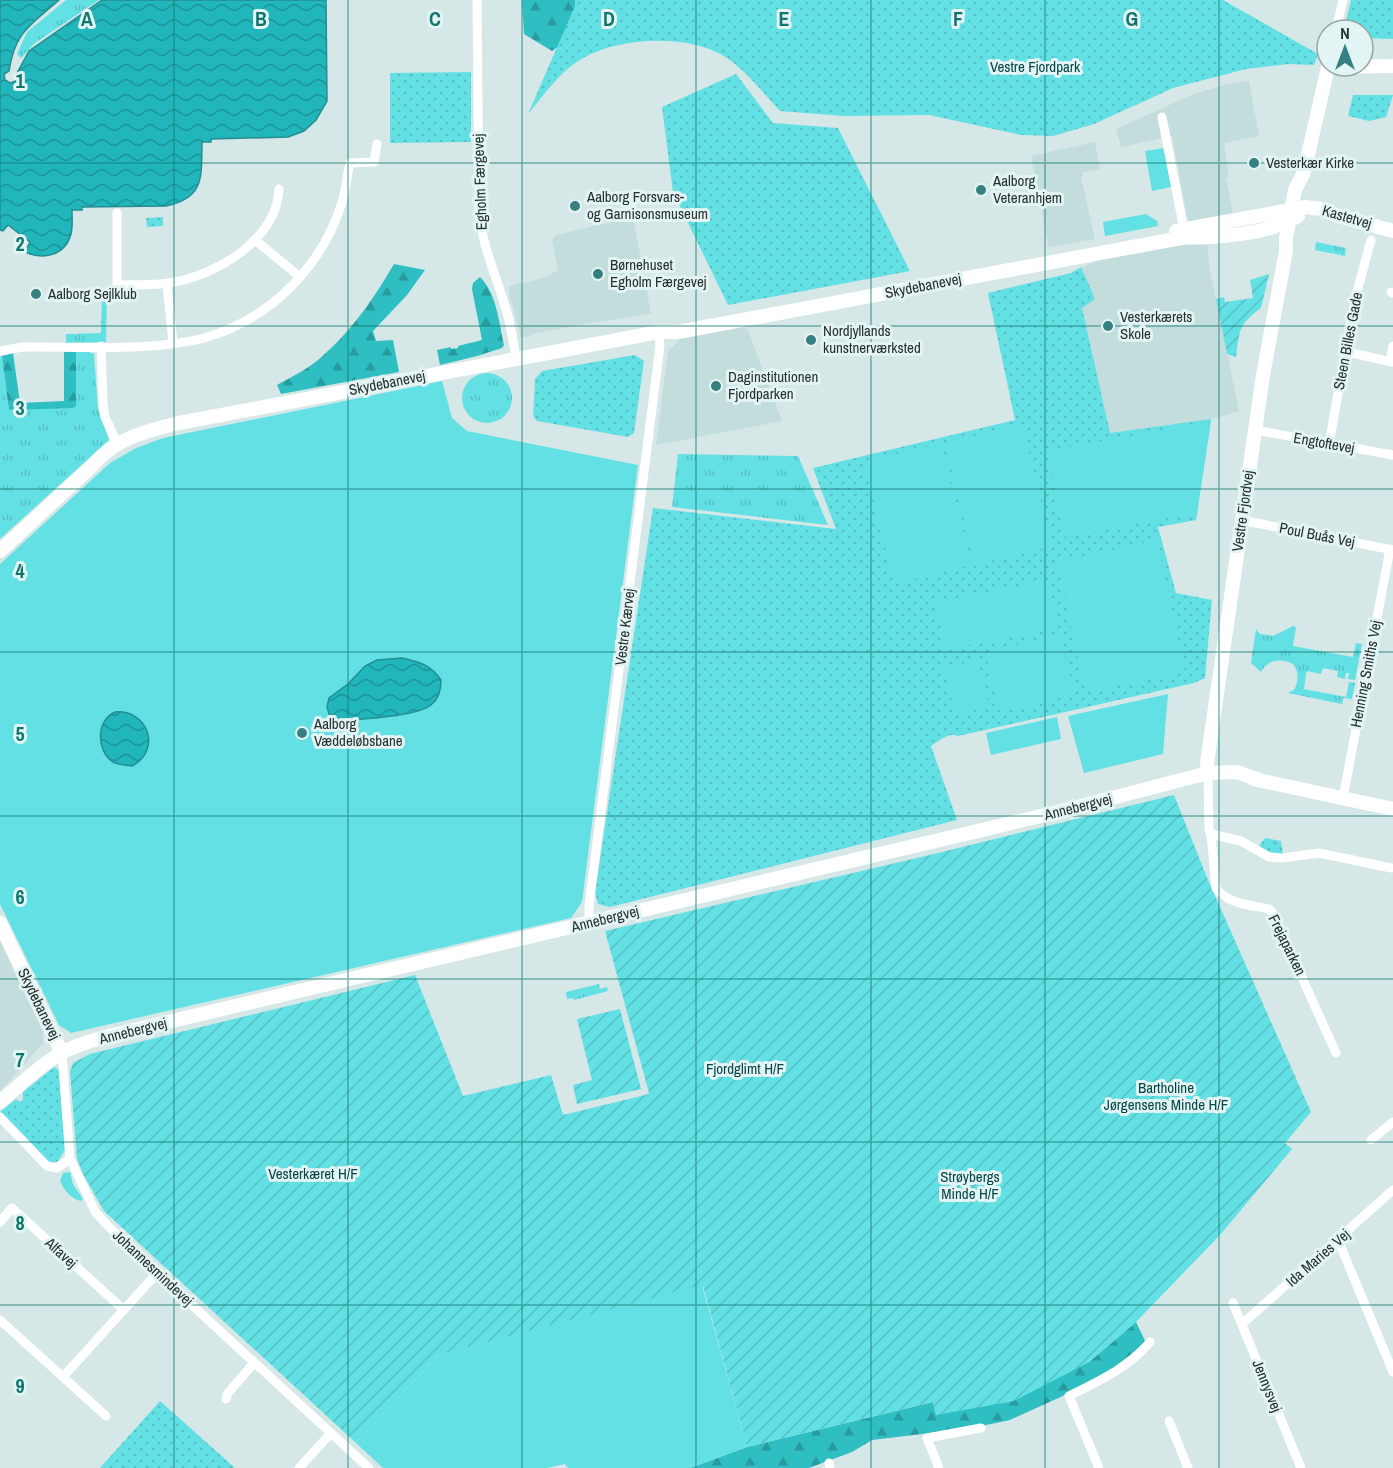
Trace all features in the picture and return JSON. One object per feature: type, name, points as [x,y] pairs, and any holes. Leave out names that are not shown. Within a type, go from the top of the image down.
[{"type":"street","name":"Egholm Færgevej","points":[[477,0],[481,232],[486,255],[506,309],[516,359]]},
{"type":"street","points":[[1338,18],[1342,0]]},
{"type":"street","points":[[1375,66],[1393,66]]},
{"type":"street","name":"Vestre Fjordvej","points":[[1209,776],[1210,744],[1271,328],[1286,251],[1286,238],[1304,188],[1304,172],[1325,78]]},
{"type":"street","points":[[1162,117],[1185,233]]},
{"type":"street","points":[[0,351],[22,347],[173,343],[203,338],[230,328],[279,297],[310,266],[333,225],[343,199],[350,163],[374,162],[376,144]]},
{"type":"street","points":[[117,213],[117,285],[167,284],[193,278],[215,268],[255,240],[274,209],[279,189]]},
{"type":"street","name":"Kastetvej","points":[[1295,214],[1321,209],[1393,231]]},
{"type":"street","name":"Skydebanevej","points":[[0,551],[93,465],[104,452],[141,432],[659,332],[678,332],[1185,233],[1220,237],[1274,227],[1295,214]]},
{"type":"street","points":[[255,240],[300,277]]},
{"type":"street","name":"Steen Billes Gade","points":[[1329,444],[1355,299],[1371,240]]},
{"type":"street","points":[[167,284],[173,343]]},
{"type":"street","name":"Vestre Kærvej","points":[[589,923],[589,906],[660,346],[659,332]]},
{"type":"street","points":[[101,346],[105,417],[117,443]]},
{"type":"street","points":[[1347,352],[1392,361],[1393,346]]},
{"type":"street","name":"Engtoftevej","points":[[1255,430],[1393,455]]},
{"type":"street","name":"Poul Buås Vej","points":[[1242,520],[1391,550]]},
{"type":"street","name":"Henning Smiths Vej","points":[[1343,798],[1391,550]]},
{"type":"street","name":"Annebergvej","points":[[0,1102],[62,1053],[84,1043],[121,1033],[1150,789],[1191,784],[1209,776],[1260,780],[1393,809]]},
{"type":"street","name":"Frejaparken","points":[[1209,776],[1209,830],[1215,888],[1228,899],[1269,909],[1273,913],[1336,1053]]},
{"type":"street","points":[[1211,834],[1241,841],[1269,857],[1282,858],[1319,853],[1391,868]]},
{"type":"street","name":"Skydebanevej","points":[[0,923],[62,1053]]},
{"type":"street","name":"Johannesmindevej","points":[[62,1053],[70,1159],[96,1213],[157,1273],[369,1468]]},
{"type":"street","points":[[0,1118],[47,1166],[57,1168],[70,1159]]},
{"type":"street","points":[[1371,1140],[1393,1122]]},
{"type":"street","name":"Ida Maries Vej","points":[[1242,1324],[1393,1190]]},
{"type":"street","name":"Alfavej","points":[[0,1222],[12,1208],[124,1310]]},
{"type":"street","points":[[1338,1240],[1393,1372]]},
{"type":"street","points":[[63,1377],[157,1273]]},
{"type":"street","name":"Jennysvej","points":[[1233,1303],[1301,1468]]},
{"type":"street","points":[[0,1320],[106,1416]]},
{"type":"street","points":[[1099,1468],[1069,1396],[1125,1367],[1139,1356],[1150,1342]]},
{"type":"street","points":[[226,1399],[228,1393],[254,1363]]},
{"type":"street","points":[[1168,1421],[1188,1468]]},
{"type":"street","points":[[939,1468],[927,1438],[981,1428]]},
{"type":"street","points":[[299,1468],[331,1433]]},
{"type":"shaded area","points":[[1249,81],[1259,136],[1224,143],[1229,177],[1226,178],[1233,213],[1188,221],[1172,136],[1121,147],[1116,129],[1194,94],[1224,85]]},
{"type":"shaded area","points":[[1095,142],[1100,169],[1083,172],[1081,177],[1095,239],[1049,247],[1031,156]]},
{"type":"shaded area","name":"Børnehuset Egholm Færgevej","points":[[633,217],[651,314],[590,323],[532,334],[532,336],[521,336],[509,286],[547,277],[558,270],[552,240],[556,235]]},
{"type":"shaded area","name":"Vesterkærets Skole","points":[[1184,245],[1207,245],[1239,411],[1211,419],[1110,433],[988,293],[1071,273],[1098,260]]},
{"type":"shaded area","name":"Daginstitutionen Fjordparken","points":[[744,327],[748,330],[782,421],[656,445],[668,351],[680,339]]},
{"type":"shaded area","points":[[0,942],[43,1032],[43,1043],[0,1091]]},
{"type":"green space","points":[[66,0],[99,0],[35,43],[21,58],[17,54],[27,32]]},
{"type":"green space","points":[[522,0],[582,0],[566,41],[552,51],[524,34]]},
{"type":"green space","name":"Vestre Fjordpark","points":[[575,0],[1223,0],[1315,52],[1315,62],[1314,65],[1288,64],[1246,69],[1173,88],[1094,124],[1053,136],[1021,135],[929,115],[843,116],[780,111],[747,75],[724,56],[690,44],[651,41],[611,47],[578,61],[557,79],[528,114],[575,6]]},
{"type":"green space","points":[[1351,0],[1393,0],[1393,39],[1375,38],[1375,18],[1347,18]]},
{"type":"green space","points":[[471,72],[471,142],[390,143],[390,73]]},
{"type":"green space","points":[[736,74],[773,123],[838,128],[910,271],[728,305],[673,192],[662,107]]},
{"type":"green space","points":[[1353,95],[1393,95],[1386,117],[1369,121],[1348,116]]},
{"type":"green space","points":[[1164,148],[1171,187],[1152,191],[1145,151]]},
{"type":"green space","points":[[1146,214],[1157,221],[1158,226],[1105,236],[1103,222]]},
{"type":"green space","points":[[163,217],[163,226],[147,227],[146,218]]},
{"type":"green space","points":[[1316,242],[1346,248],[1345,256],[1315,250]]},
{"type":"green space","points":[[394,264],[425,270],[407,295],[373,331],[376,341],[393,340],[399,372],[281,394],[277,385],[313,364],[330,350],[369,303]]},
{"type":"green space","points":[[1081,267],[1095,299],[1082,308],[1110,433],[1211,419],[1196,520],[1158,527],[1176,593],[1212,600],[1205,678],[1194,683],[944,738],[931,746],[957,820],[610,907],[598,904],[595,892],[653,508],[836,529],[813,468],[1015,420],[988,293],[1071,273]]},
{"type":"green space","points":[[1269,274],[1261,308],[1241,328],[1236,357],[1227,354],[1216,299],[1224,297],[1225,302],[1253,298],[1250,280]]},
{"type":"green space","points":[[480,277],[494,300],[504,345],[502,348],[477,356],[440,365],[437,350],[458,348],[458,346],[482,340],[472,289],[473,283]]},
{"type":"green space","points":[[102,290],[107,291],[106,342],[66,343],[66,334],[101,333]]},
{"type":"green space","points":[[64,352],[76,352],[76,406],[73,408],[9,410],[2,356],[13,353],[20,403],[64,401]]},
{"type":"green space","points":[[76,352],[94,354],[98,409],[109,440],[0,539],[0,357],[2,356],[9,410],[76,405]]},
{"type":"green space","points":[[635,355],[644,361],[634,433],[628,437],[537,421],[533,416],[535,379],[542,371]]},
{"type":"green space","points":[[487,373],[505,380],[512,398],[505,416],[487,423],[469,416],[462,398],[469,380]]},
{"type":"green space","name":"Aalborg Væddeløbsbane","points":[[442,381],[452,418],[467,431],[638,465],[582,902],[571,918],[71,1033],[59,1025],[0,904],[0,564],[110,463],[136,448],[163,438]]},
{"type":"green space","points":[[1211,421],[1197,513],[1064,537],[1048,451]]},
{"type":"green space","points":[[1022,424],[1052,546],[975,565],[945,443]]},
{"type":"green space","points":[[941,443],[971,565],[894,584],[864,462]]},
{"type":"green space","points":[[678,454],[798,456],[828,525],[672,507]]},
{"type":"green space","points":[[1157,540],[1185,672],[1090,692],[1084,687],[1057,562]]},
{"type":"green space","points":[[1048,580],[1058,628],[945,650],[936,602]]},
{"type":"green space","points":[[1293,626],[1296,627],[1293,646],[1353,657],[1356,643],[1362,644],[1355,680],[1348,679],[1349,673],[1346,673],[1345,679],[1337,677],[1338,671],[1323,668],[1321,674],[1307,671],[1306,674],[1304,689],[1346,697],[1349,682],[1355,683],[1352,699],[1343,698],[1342,704],[1288,693],[1296,687],[1297,673],[1293,664],[1284,661],[1271,662],[1261,672],[1251,663],[1256,629],[1260,634],[1273,636]]},
{"type":"green space","points":[[1060,634],[1075,694],[1000,713],[985,653]]},
{"type":"green space","points":[[978,660],[989,707],[955,715],[944,668]]},
{"type":"green space","points":[[1168,694],[1163,754],[1084,773],[1068,716]]},
{"type":"green space","points":[[1057,717],[1061,739],[991,755],[986,733]]},
{"type":"green space","points":[[1174,795],[1208,880],[1311,1112],[1285,1143],[1292,1149],[1220,1235],[1136,1322],[1089,1362],[1014,1401],[936,1415],[933,1402],[747,1447],[703,1286],[438,1355],[356,1443],[104,1211],[77,1159],[70,1072],[73,1063],[90,1054],[415,975],[463,1096],[551,1075],[563,1115],[645,1095],[649,1093],[605,931]]},
{"type":"green space","points":[[1265,838],[1281,841],[1283,854],[1264,850],[1259,846]]},
{"type":"green space","points":[[599,984],[600,989],[607,987],[608,991],[574,1000],[573,998],[567,999],[566,992]]},
{"type":"green space","points":[[620,1009],[641,1089],[577,1104],[573,1085],[592,1080],[577,1019]]},
{"type":"green space","points":[[54,1067],[59,1070],[65,1150],[58,1161],[52,1163],[46,1161],[0,1112],[16,1099],[20,1102],[23,1100],[23,1092]]},
{"type":"green space","points":[[70,1172],[73,1184],[83,1199],[81,1201],[68,1194],[60,1181],[63,1173]]},
{"type":"green space","points":[[702,1285],[747,1447],[690,1468],[568,1468],[565,1464],[547,1468],[383,1468],[356,1443],[438,1355]]},
{"type":"green space","points":[[1136,1322],[1146,1343],[1098,1380],[1010,1420],[972,1428],[872,1440],[852,1452],[809,1468],[690,1468],[747,1447],[933,1402],[936,1414],[1089,1362]]},
{"type":"green space","points":[[160,1401],[234,1467],[100,1468]]},
{"type":"water","points":[[0,0],[59,0],[32,23],[20,38],[15,47],[9,71],[4,74],[5,80],[10,83],[16,81],[16,75],[29,51],[102,0],[326,0],[327,101],[316,120],[304,131],[288,137],[211,139],[211,142],[202,142],[199,183],[195,191],[179,202],[166,206],[82,207],[82,210],[72,210],[71,234],[64,247],[46,256],[25,252],[30,242],[8,225],[3,231],[0,230]]},
{"type":"water","points":[[402,658],[424,665],[441,680],[439,694],[431,705],[413,712],[387,717],[338,721],[330,717],[327,707],[329,698],[348,684],[365,666],[377,660]]},
{"type":"water","points":[[115,712],[136,717],[143,723],[147,732],[149,741],[147,750],[132,766],[113,762],[103,751],[100,736],[102,728],[104,722]]},
{"type":"place","name":"Vesterkær Kirke","points":[[1254,163]]},
{"type":"place","name":"Aalborg Veteranhjem","points":[[981,190]]},
{"type":"place","name":"Aalborg Forsvars- og Garnisonsmuseum","points":[[575,206]]},
{"type":"place","name":"Børnehuset Egholm Færgevej","points":[[598,274]]},
{"type":"place","name":"Aalborg Sejlklub","points":[[36,294]]},
{"type":"place","name":"Vesterkærets Skole","points":[[1108,326]]},
{"type":"place","name":"Nordjyllands kunstnerværksted","points":[[811,340]]},
{"type":"place","name":"Daginstitutionen Fjordparken","points":[[716,386]]},
{"type":"place","name":"Aalborg Væddeløbsbane","points":[[302,733]]},
{"type":"park label","name":"Fjordglimt H/F","points":[[745,1069]]},
{"type":"park label","name":"Bartholine Jørgensens Minde H/F","points":[[1166,1096]]},
{"type":"park label","name":"Vesterkæret H/F","points":[[313,1174]]},
{"type":"park label","name":"Strøybergs Minde H/F","points":[[970,1186]]}]
